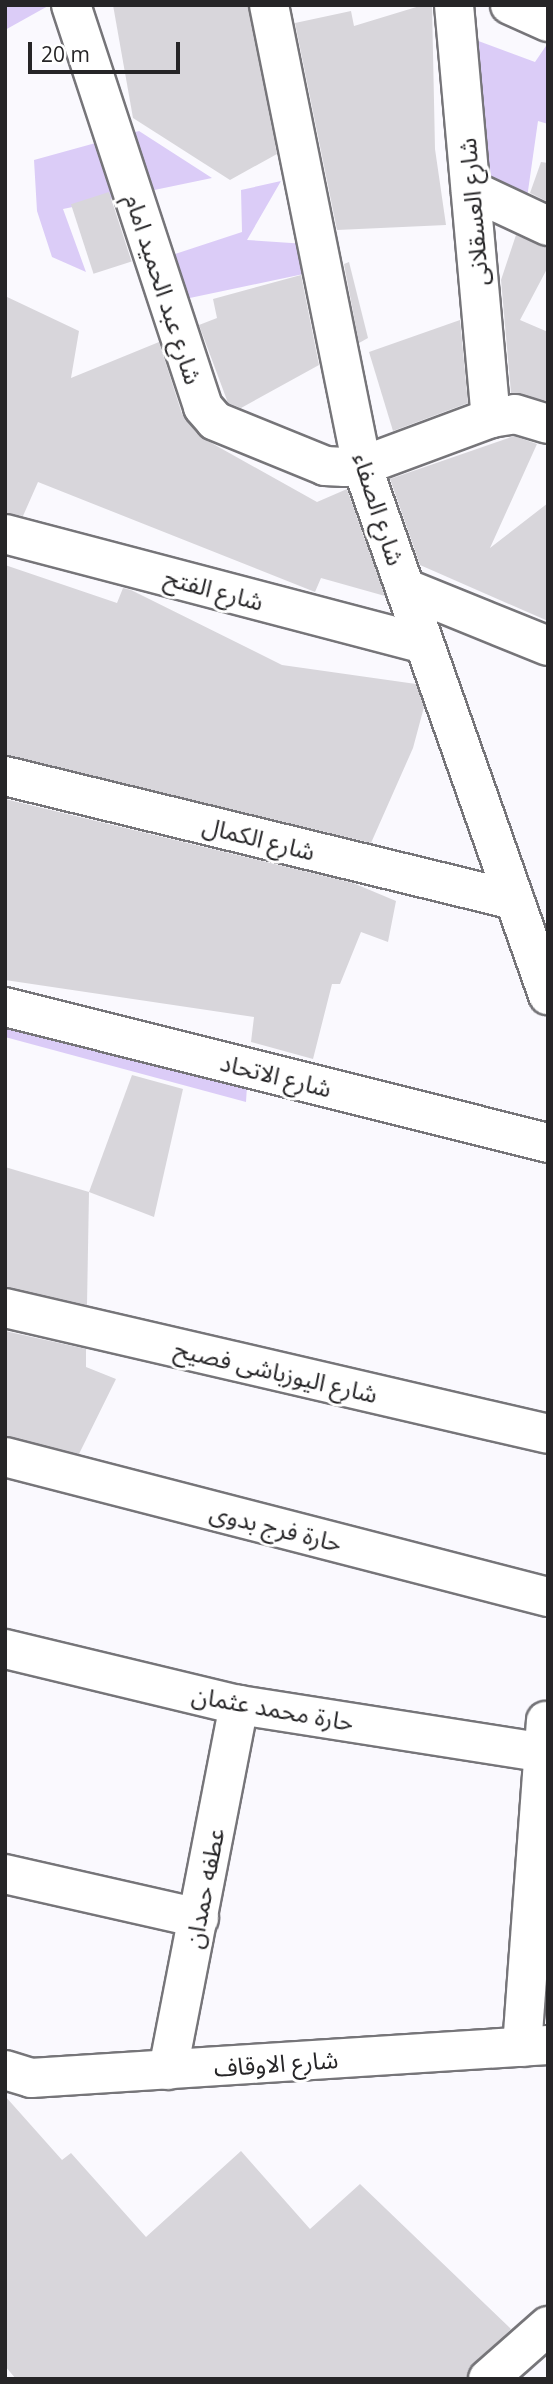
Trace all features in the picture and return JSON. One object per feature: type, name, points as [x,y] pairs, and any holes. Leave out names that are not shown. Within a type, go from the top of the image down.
[{"type":"street","name":"شارع عبد الحميد امام","points":[[71,5],[203,407],[235,433],[325,466],[362,466]]},
{"type":"street","name":"شارع الصفاء","points":[[270,5],[362,466],[546,985]]},
{"type":"street","name":"شارع العسقلانى","points":[[454,5],[491,418]]},
{"type":"street","points":[[510,5],[548,22]]},
{"type":"street","points":[[471,190],[548,226]]},
{"type":"street","points":[[362,466],[491,418],[515,414],[548,424]]},
{"type":"street","name":"شارع الفتح","points":[[5,534],[423,643]]},
{"type":"street","points":[[405,588],[548,646]]},
{"type":"street","name":"شارع الكمال","points":[[5,776],[514,900]]},
{"type":"street","name":"شارع الاتحاد","points":[[5,1007],[548,1143]]},
{"type":"street","name":"شارع اليوزباشى فصيح","points":[[5,1308],[548,1434]]},
{"type":"street","name":"حارة فرج بدوى","points":[[5,1457],[548,1597]]},
{"type":"street","name":"حارة محمد عثمان","points":[[5,1650],[239,1706],[545,1737],[535,2046]]},
{"type":"street","name":"عطفه حمدان","points":[[168,2070],[239,1706]]},
{"type":"street","points":[[5,1874],[199,1918]]},
{"type":"street","name":"شارع الاوقاف","points":[[5,2070],[31,2078],[535,2046]]},
{"type":"street","points":[[488,2379],[548,2326]]},
{"type":"shaded area","points":[[5,5],[47,5],[48,6],[5,30]]},
{"type":"shaded area","points":[[473,39],[535,62],[548,43],[548,124],[538,121],[527,198],[485,176]]},
{"type":"shaded area","points":[[139,131],[212,178],[63,209],[86,272],[52,257],[37,211],[34,160]]},
{"type":"shaded area","points":[[281,181],[247,240],[306,244],[313,272],[185,299],[169,256],[242,232],[241,190]]},
{"type":"shaded area","points":[[5,992],[249,1054],[246,1102],[5,1037]]},
{"type":"building","points":[[113,5],[248,5],[277,154],[230,180],[133,118]]},
{"type":"building","points":[[423,5],[432,5],[435,149],[446,225],[337,230],[295,23],[351,11],[354,26]]},
{"type":"building","points":[[541,162],[548,163],[548,202],[530,193]]},
{"type":"building","points":[[109,192],[132,261],[94,274],[71,204]]},
{"type":"building","points":[[516,235],[548,248],[548,267],[520,320],[548,332],[548,401],[511,393],[501,280]]},
{"type":"building","points":[[349,262],[368,338],[359,343],[344,264]]},
{"type":"building","points":[[301,275],[319,365],[241,408],[228,403],[199,325],[217,318],[213,299]]},
{"type":"building","points":[[5,296],[79,331],[71,378],[159,342],[182,414],[199,436],[317,502],[347,489],[385,596],[321,578],[315,592],[38,482],[23,516],[5,513]]},
{"type":"building","points":[[460,320],[468,403],[393,431],[369,352]]},
{"type":"building","points":[[514,436],[537,444],[490,548],[548,503],[548,621],[420,565],[390,479]]},
{"type":"building","points":[[5,565],[117,603],[123,588],[131,590],[282,665],[416,684],[424,707],[413,748],[371,843],[5,755]]},
{"type":"building","points":[[5,799],[353,883],[396,901],[388,942],[361,932],[340,984],[332,984],[313,1059],[251,1042],[254,1017],[5,980]]},
{"type":"building","points":[[132,1075],[183,1089],[154,1217],[89,1192]]},
{"type":"building","points":[[5,1167],[89,1192],[87,1305],[5,1287]]},
{"type":"building","points":[[5,1331],[86,1349],[86,1367],[116,1379],[79,1454],[5,1436]]},
{"type":"building","points":[[5,2096],[62,2160],[71,2153],[146,2237],[241,2151],[310,2229],[360,2184],[511,2329],[474,2363],[467,2379],[16,2379],[5,2366]]}]
